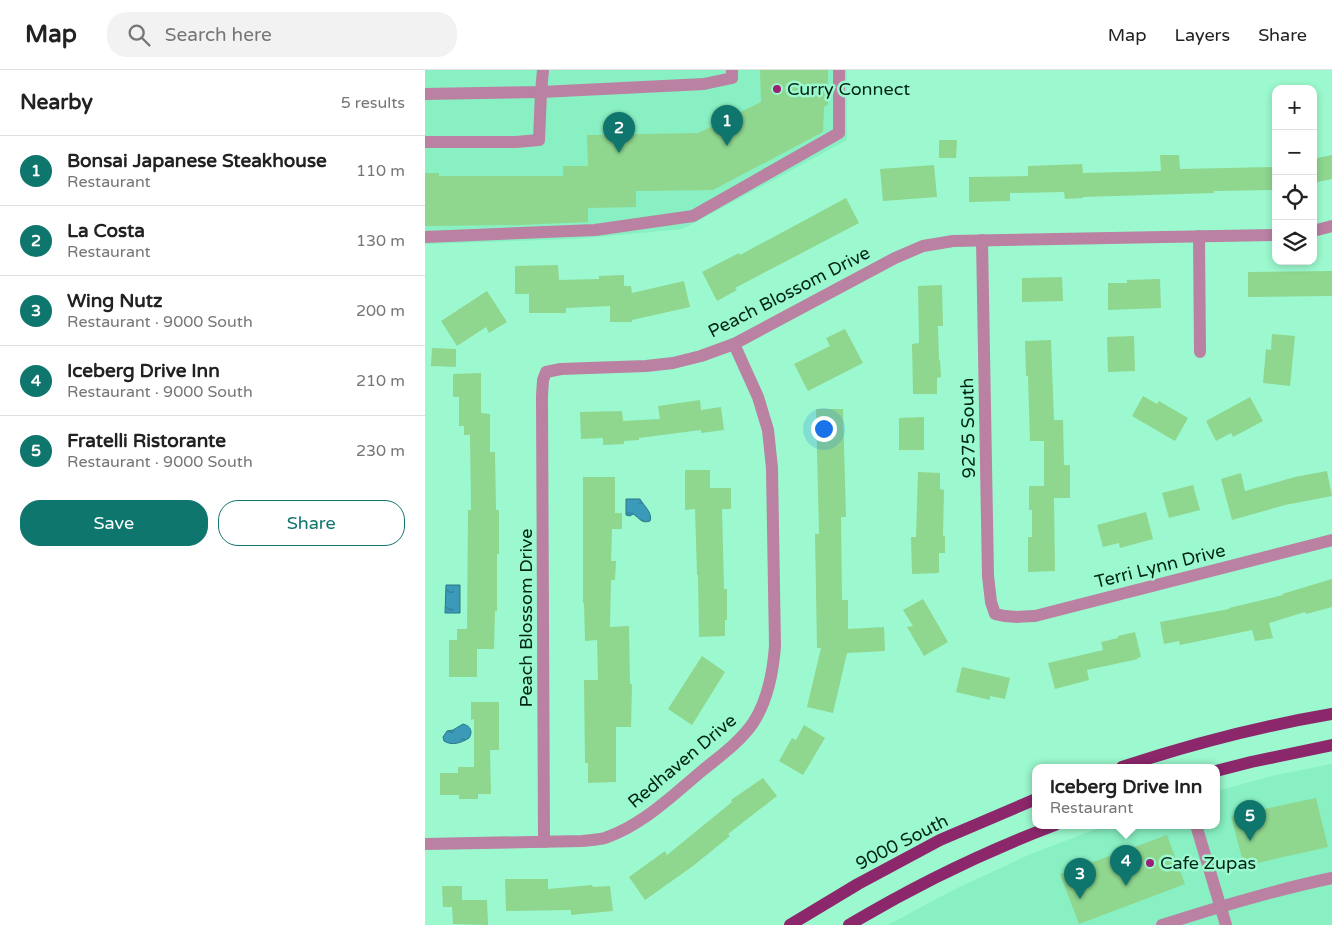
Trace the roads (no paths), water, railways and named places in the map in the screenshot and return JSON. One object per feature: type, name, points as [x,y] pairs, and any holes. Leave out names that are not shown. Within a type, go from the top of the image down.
[{"type":"main road","points":[[1131,764],[1231,736],[1332,714]]},
{"type":"main road","points":[[1220,770],[1332,745]]},
{"type":"main road","name":"9000 South","points":[[789,925],[857,884],[940,840],[1032,801]]},
{"type":"main road","points":[[849,925],[909,891],[955,868],[1046,829]]},
{"type":"street","points":[[425,142],[516,142],[539,140],[543,70]]},
{"type":"street","points":[[425,94],[541,92],[704,84],[732,78],[732,70]]},
{"type":"street","points":[[425,237],[595,230],[693,216],[839,133],[839,70]]},
{"type":"street","points":[[1317,230],[1332,226]]},
{"type":"street","name":"Peach Blossom Drive","points":[[544,842],[542,396],[543,380],[547,372],[561,369],[646,366],[673,363],[701,356],[733,344],[895,258],[923,246],[953,241],[982,240],[1272,235]]},
{"type":"street","points":[[1199,236],[1200,352]]},
{"type":"street","name":"9275 South","points":[[982,240],[988,576],[995,614]]},
{"type":"street","name":"Redhaven Drive","points":[[425,844],[583,841],[604,838],[638,822],[652,813],[738,741],[753,723],[770,686],[775,646],[772,468],[769,430],[759,396],[733,344]]},
{"type":"street","name":"Terri Lynn Drive","points":[[995,614],[1008,617],[1035,616],[1332,540]]},
{"type":"street","points":[[1197,829],[1226,925]]},
{"type":"street","points":[[1162,925],[1220,906],[1332,878]]},
{"type":"water","points":[[626,499],[640,499],[649,512],[650,521],[643,521],[633,514],[630,516],[626,515]]},
{"type":"water","points":[[446,585],[460,585],[460,613],[445,613]]},
{"type":"water","points":[[463,724],[471,730],[469,738],[457,743],[444,741],[443,737],[447,731]]},
{"type":"place","name":"Curry Connect","points":[[777,89]]},
{"type":"place","name":"Bonsai Japanese Steakhouse","points":[[727,146]]},
{"type":"place","name":"La Costa","points":[[619,153]]},
{"type":"place","name":"Fratelli Ristorante","points":[[1250,841]]},
{"type":"place","name":"Cafe Zupas","points":[[1150,863]]},
{"type":"place","name":"Iceberg Drive Inn","points":[[1126,886]]},
{"type":"place","name":"Wing Nutz","points":[[1080,899]]}]
